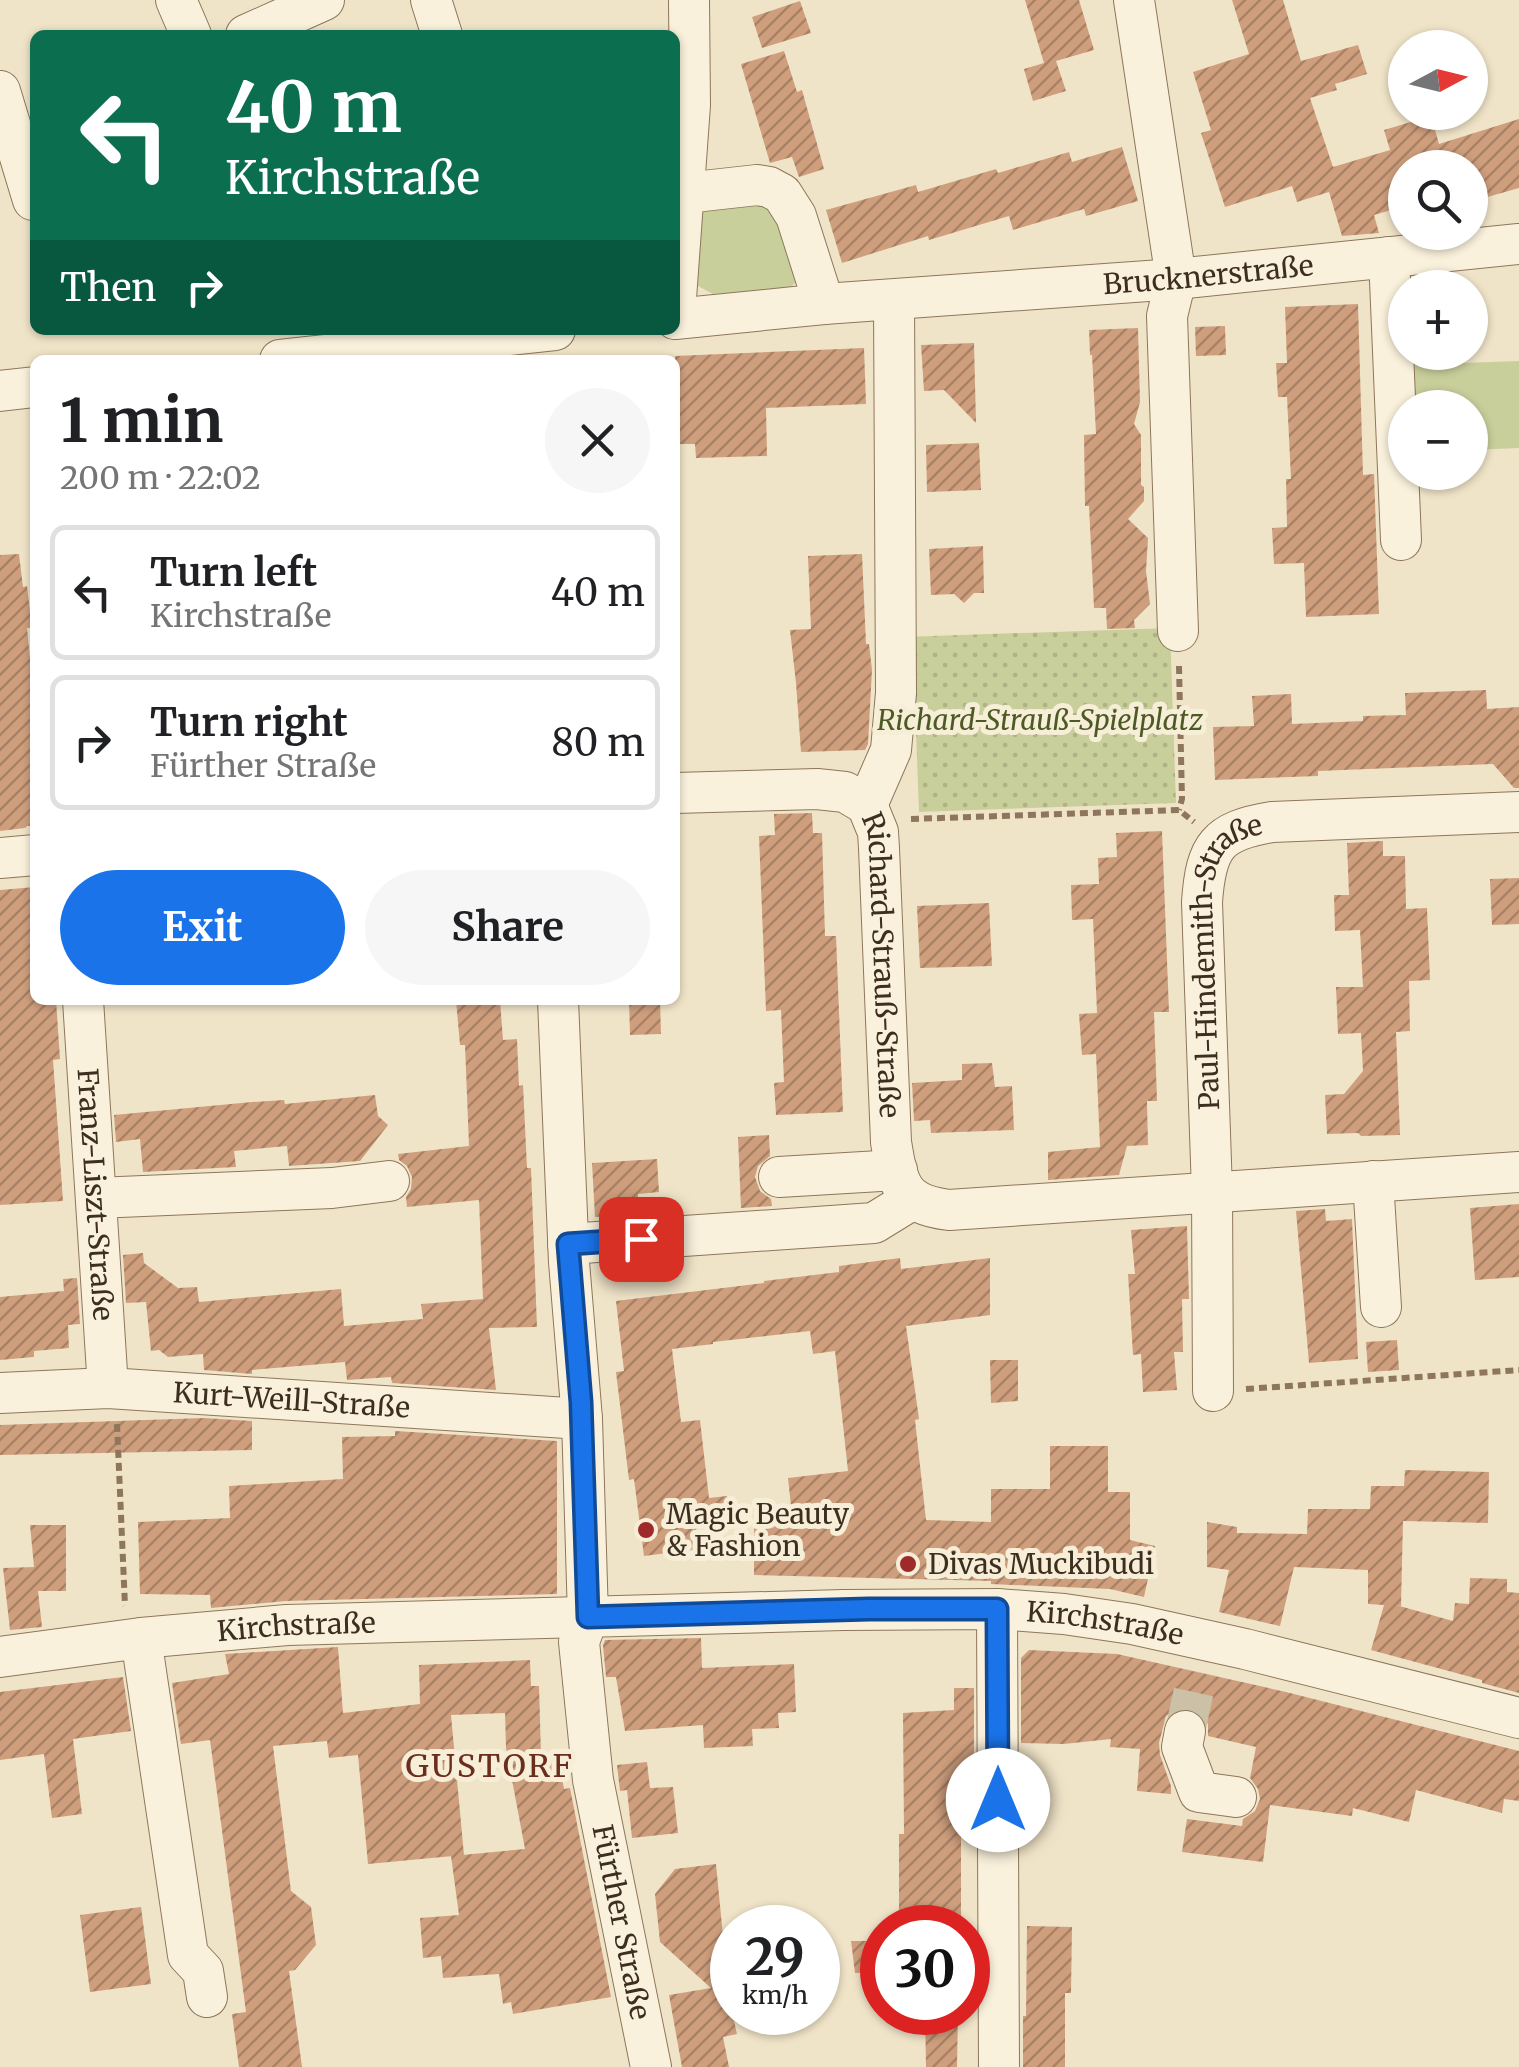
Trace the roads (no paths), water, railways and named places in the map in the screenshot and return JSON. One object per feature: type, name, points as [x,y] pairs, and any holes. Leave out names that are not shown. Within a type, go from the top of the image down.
[{"type":"street","points":[[176,0],[189,30]]},
{"type":"street","points":[[257,30],[324,0]]},
{"type":"street","points":[[432,0],[441,30]]},
{"type":"street","points":[[680,254],[690,64],[688,0]]},
{"type":"street","points":[[1134,0],[1176,279],[1167,316],[1178,631]]},
{"type":"street","points":[[0,91],[30,190]]},
{"type":"street","points":[[685,193],[757,185],[782,194],[796,216],[824,304]]},
{"type":"street","name":"Brucknerstraße","points":[[680,316],[1176,279],[1519,244]]},
{"type":"street","points":[[1389,257],[1400,540]]},
{"type":"street","points":[[867,805],[890,750],[896,692],[894,300]]},
{"type":"street","points":[[338,355],[534,338]]},
{"type":"street","name":"Richard-Strauß-Straße","points":[[680,793],[832,790],[857,797],[867,805],[878,832],[891,1142],[905,1185]]},
{"type":"street","name":"Paul-Hindemith-Straße","points":[[1212,1191],[1202,902],[1207,868],[1219,841],[1244,827],[1272,822],[1519,812]]},
{"type":"street","points":[[0,858],[30,855]]},
{"type":"street","name":"Franz-Liszt-Straße","points":[[83,1005],[108,1388]]},
{"type":"street","name":"Fürther Straße","points":[[558,1005],[568,1244],[582,1419],[588,1617],[579,1642],[593,1780],[651,2067]]},
{"type":"street","points":[[779,1177],[905,1185],[922,1204],[950,1210],[1519,1172]]},
{"type":"street","points":[[96,1198],[332,1188],[389,1180]]},
{"type":"street","points":[[1373,1181],[1381,1306]]},
{"type":"street","points":[[568,1244],[874,1223],[905,1185]]},
{"type":"street","points":[[1212,1191],[1213,1391]]},
{"type":"street","name":"Kurt-Weill-Straße","points":[[0,1393],[108,1388],[582,1419]]},
{"type":"street","points":[[997,1609],[999,2067]]},
{"type":"street","name":"Kirchstraße","points":[[0,1656],[288,1625],[997,1609],[1114,1621],[1202,1656],[1519,1718]]},
{"type":"street","points":[[142,1638],[188,1955],[203,1971],[207,1997]]},
{"type":"street","points":[[1186,1731],[1182,1746],[1199,1792],[1236,1797]]},
{"type":"tunnel","points":[[1185,1731],[1198,1672]]},
{"type":"place","name":"Magic Beauty & Fashion","points":[[646,1530]]},
{"type":"place","name":"Divas Muckibudi","points":[[908,1564]]},
{"type":"district","name":"GUSTORF","points":[[490,1766]]},
{"type":"park label","name":"Richard-Strauß-Spielplatz","points":[[1040,720]]}]
